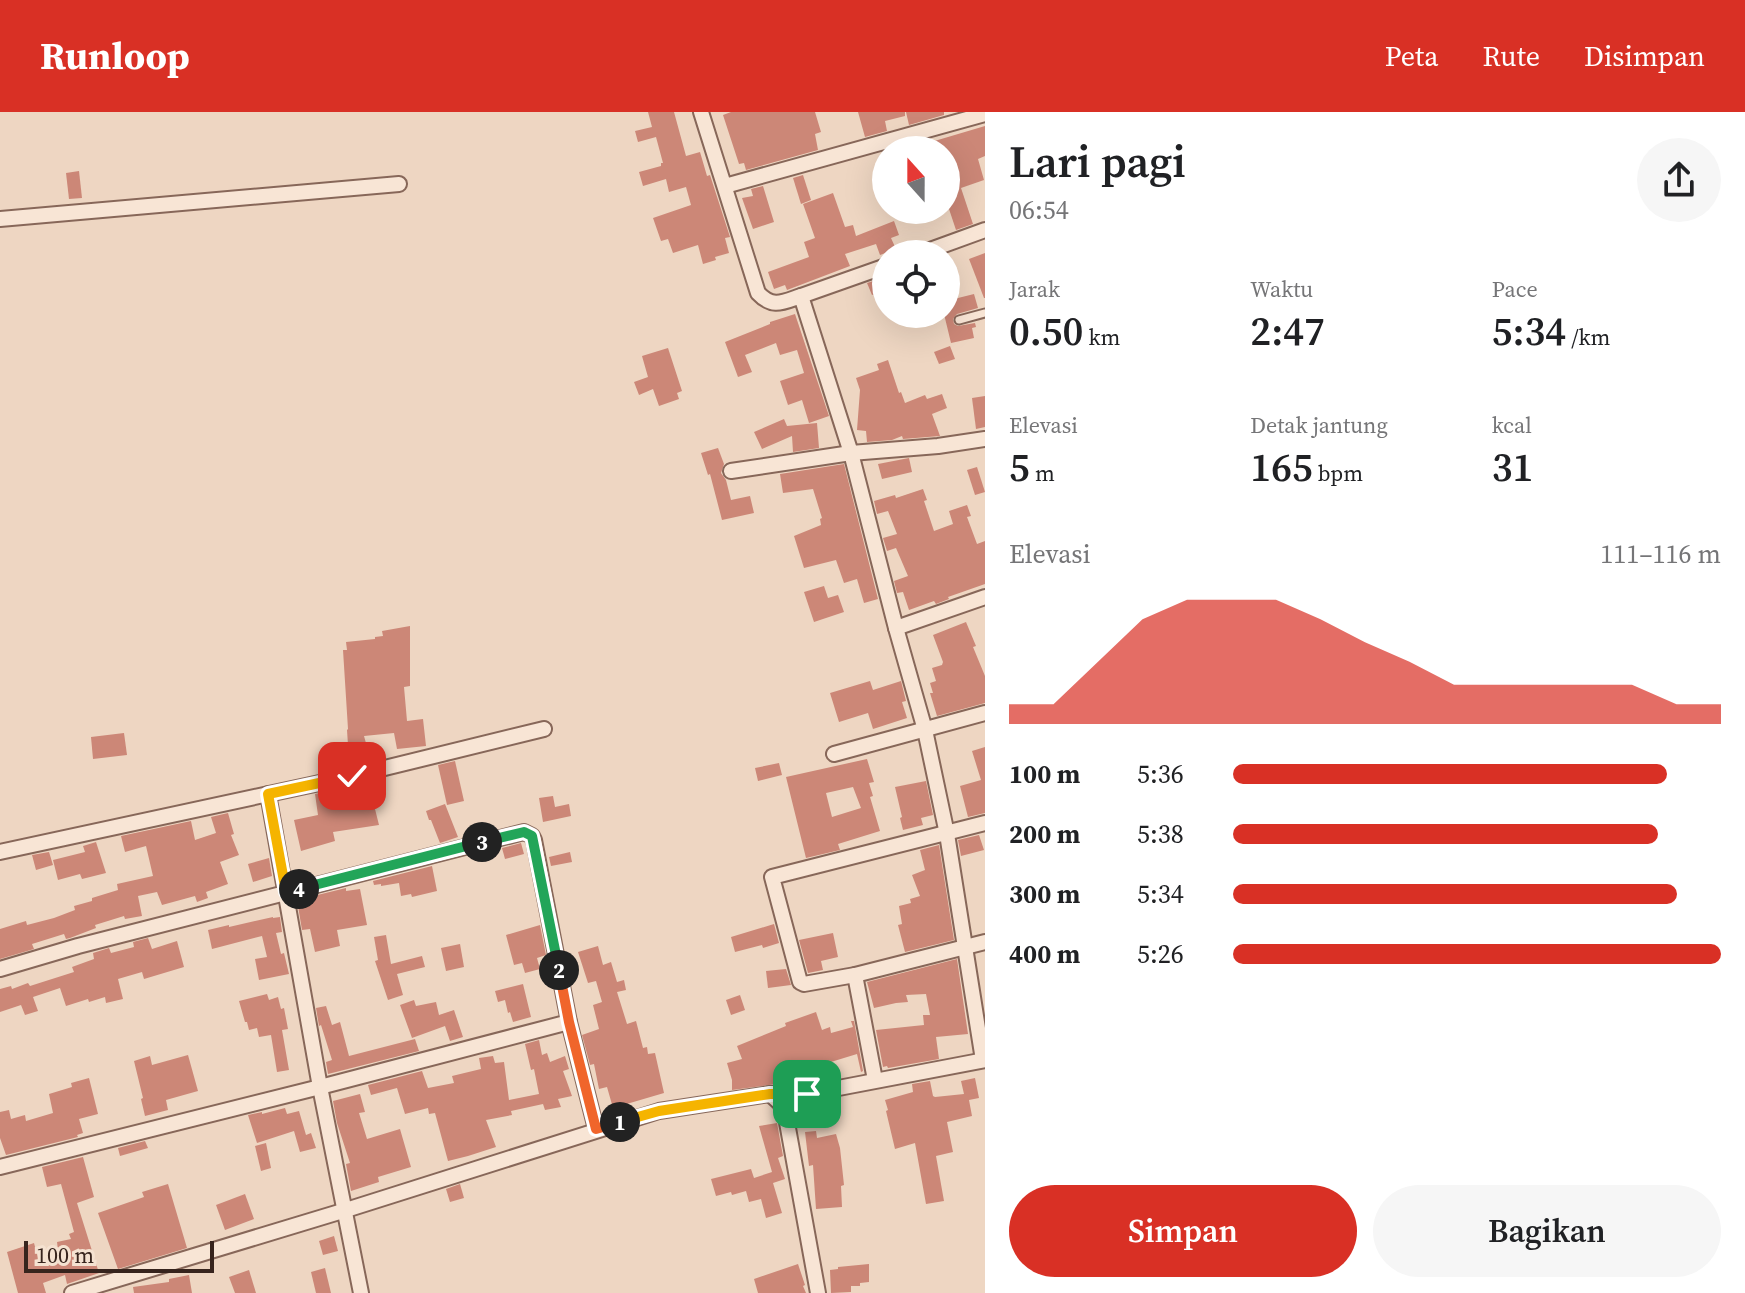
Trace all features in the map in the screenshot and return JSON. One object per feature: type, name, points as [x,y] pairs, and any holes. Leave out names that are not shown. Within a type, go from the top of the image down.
[{"type":"street","points":[[701,112],[758,293],[766,301],[776,304],[872,271]]},
{"type":"street","points":[[725,186],[985,114]]},
{"type":"street","points":[[0,219],[399,184]]},
{"type":"street","points":[[958,240],[985,230]]},
{"type":"street","points":[[72,1293],[659,1111],[770,1094],[807,1094],[984,1060],[947,834],[925,730],[851,453],[801,296]]},
{"type":"street","points":[[731,471],[851,453],[985,439]]},
{"type":"street","points":[[896,628],[985,597]]},
{"type":"street","points":[[834,754],[985,713]]},
{"type":"street","points":[[0,852],[268,794],[544,729]]},
{"type":"street","points":[[268,794],[320,1087],[361,1293]]},
{"type":"street","points":[[985,823],[772,877],[800,982],[804,984],[855,975],[985,942]]},
{"type":"street","points":[[0,969],[519,832],[529,833],[534,840],[569,1022],[596,1129]]},
{"type":"street","points":[[855,975],[875,1080]]},
{"type":"street","points":[[0,1167],[569,1022]]},
{"type":"street","points":[[770,1094],[780,1103],[786,1117],[818,1293]]},
{"type":"street","points":[[786,1117],[807,1094]]},
{"type":"lane","points":[[960,320],[985,313]]},
{"type":"building","points":[[648,112],[674,112],[686,156],[700,152],[730,237],[725,238],[729,253],[715,257],[716,260],[703,264],[698,245],[673,253],[668,239],[661,241],[653,218],[691,205],[686,187],[669,192],[666,179],[643,186],[639,172],[663,163],[656,137],[638,142],[635,131],[652,127]]},
{"type":"building","points":[[731,112],[815,112],[821,132],[815,134],[818,150],[746,170],[744,163],[739,164],[723,115]]},
{"type":"building","points":[[858,112],[905,112],[905,116],[885,121],[887,131],[865,137]]},
{"type":"building","points":[[906,112],[944,112],[944,115],[909,125]]},
{"type":"building","points":[[985,126],[985,156],[978,159],[984,180],[961,188],[973,224],[956,230],[954,224],[960,224],[960,136],[951,136]]},
{"type":"building","points":[[79,171],[82,198],[69,199],[66,173]]},
{"type":"building","points":[[803,175],[811,200],[801,204],[793,178]]},
{"type":"building","points":[[763,186],[774,222],[753,229],[742,198],[753,196],[751,189]]},
{"type":"building","points":[[833,193],[845,227],[853,225],[856,236],[886,224],[895,224],[899,235],[892,240],[872,240],[872,245],[845,254],[850,266],[787,290],[785,285],[774,289],[768,272],[809,257],[804,242],[815,238],[803,204]]},
{"type":"building","points":[[985,253],[985,298],[984,298],[969,259]]},
{"type":"building","points":[[974,294],[978,308],[960,313],[960,298]]},
{"type":"building","points":[[795,314],[829,416],[809,423],[802,400],[788,405],[780,381],[804,373],[797,350],[780,355],[776,343],[745,355],[752,372],[738,377],[725,342]]},
{"type":"building","points":[[975,323],[976,327],[972,328],[974,338],[951,343],[947,328]]},
{"type":"building","points":[[950,346],[955,359],[939,364],[934,352]]},
{"type":"building","points":[[668,348],[682,391],[677,393],[679,399],[659,406],[653,389],[639,395],[634,382],[648,377],[642,356]]},
{"type":"building","points":[[888,360],[905,403],[925,395],[927,399],[942,394],[947,408],[932,414],[940,436],[903,439],[902,436],[867,442],[866,431],[857,430],[860,390],[856,378],[879,370],[877,364]]},
{"type":"building","points":[[985,396],[985,427],[976,429],[972,398]]},
{"type":"building","points":[[784,419],[787,426],[817,423],[819,448],[793,452],[792,436],[762,449],[754,432]]},
{"type":"building","points":[[718,448],[724,464],[721,473],[731,500],[750,496],[754,513],[722,520],[701,453]]},
{"type":"building","points":[[909,458],[912,472],[882,479],[878,464]]},
{"type":"building","points":[[844,464],[878,599],[864,603],[857,579],[844,583],[836,560],[804,568],[794,536],[821,525],[822,518],[813,489],[783,493],[780,474]]},
{"type":"building","points":[[977,467],[985,492],[975,495],[967,470]]},
{"type":"building","points":[[923,489],[934,531],[953,524],[949,511],[967,505],[971,516],[967,517],[977,544],[985,541],[985,584],[936,604],[934,601],[909,610],[903,592],[897,593],[894,581],[908,576],[896,548],[887,551],[883,538],[897,534],[888,511],[877,514],[874,501]]},
{"type":"building","points":[[824,586],[828,598],[838,595],[844,612],[814,622],[804,592]]},
{"type":"building","points":[[966,622],[985,676],[985,703],[937,716],[930,683],[936,681],[932,668],[943,662],[933,635]]},
{"type":"building","points":[[410,626],[410,686],[404,687],[407,721],[423,719],[426,746],[397,749],[394,733],[364,736],[371,761],[349,766],[343,650],[347,650],[346,642],[375,639],[383,636],[382,631]]},
{"type":"building","points":[[870,681],[873,690],[901,681],[907,718],[873,729],[868,713],[839,722],[830,693]]},
{"type":"building","points":[[124,733],[127,755],[93,759],[91,737]]},
{"type":"building","points":[[985,747],[985,813],[968,817],[960,786],[981,780],[972,751]]},
{"type":"building","points":[[867,759],[874,782],[869,783],[873,796],[870,797],[880,831],[838,844],[840,850],[806,858],[786,777]],"holes":[[[853,787],[861,808],[832,817],[826,793]]]},
{"type":"building","points":[[455,761],[464,801],[447,805],[438,765]]},
{"type":"building","points":[[779,763],[782,775],[758,781],[755,768]]},
{"type":"building","points":[[926,781],[933,815],[921,818],[923,825],[903,830],[895,787]]},
{"type":"building","points":[[352,786],[354,804],[373,801],[379,825],[333,832],[335,841],[301,851],[294,820],[318,815],[315,794]]},
{"type":"building","points":[[553,796],[555,807],[569,804],[571,816],[543,822],[539,798]]},
{"type":"building","points":[[445,804],[458,837],[440,843],[426,811]]},
{"type":"building","points":[[228,813],[234,834],[231,835],[239,855],[220,862],[228,884],[206,892],[208,898],[197,902],[195,896],[162,905],[157,892],[138,896],[142,916],[125,919],[124,916],[66,939],[64,934],[32,944],[34,949],[0,959],[0,929],[26,921],[27,925],[54,918],[75,910],[74,906],[92,901],[92,898],[118,890],[117,884],[153,876],[146,846],[125,852],[121,836],[191,821],[195,840],[216,833],[211,817]]},
{"type":"building","points":[[979,835],[984,850],[961,856],[958,840]]},
{"type":"building","points":[[96,842],[106,873],[82,879],[80,874],[58,880],[53,860],[85,852],[83,846]]},
{"type":"building","points":[[521,843],[524,854],[505,859],[502,848]]},
{"type":"building","points":[[939,845],[954,940],[905,952],[898,925],[902,924],[899,906],[911,903],[910,899],[920,896],[912,875],[925,870],[920,850]]},
{"type":"building","points":[[49,852],[53,865],[36,870],[32,855]]},
{"type":"building","points":[[570,852],[572,862],[551,866],[549,857]]},
{"type":"building","points":[[269,858],[272,876],[253,882],[248,864]]},
{"type":"building","points":[[432,866],[437,891],[412,897],[411,894],[401,896],[399,883],[374,885],[373,881]]},
{"type":"building","points":[[346,888],[346,891],[360,889],[367,925],[337,930],[340,946],[315,952],[310,929],[302,930],[297,900]]},
{"type":"building","points":[[280,917],[282,932],[276,933],[289,974],[259,980],[255,959],[267,957],[262,936],[212,949],[208,930]]},
{"type":"building","points":[[774,924],[779,943],[735,952],[731,937]]},
{"type":"building","points":[[540,925],[546,955],[537,958],[540,969],[525,973],[522,963],[514,965],[506,935]]},
{"type":"building","points":[[833,933],[838,957],[821,961],[823,970],[808,973],[799,940]]},
{"type":"building","points":[[386,935],[391,964],[422,956],[425,967],[397,974],[403,995],[388,1000],[375,961],[378,960],[374,937]]},
{"type":"building","points":[[148,938],[152,949],[177,941],[184,967],[144,979],[142,972],[118,979],[123,999],[106,1003],[105,997],[89,1002],[88,999],[66,1006],[60,988],[33,997],[38,1011],[25,1015],[21,1005],[0,1012],[0,989],[11,986],[12,989],[28,983],[30,986],[74,972],[72,967],[94,959],[93,953],[109,948],[111,953],[134,947],[133,942]]},
{"type":"building","points":[[460,944],[464,967],[446,971],[441,948]]},
{"type":"building","points":[[598,946],[603,965],[611,962],[617,982],[624,980],[626,990],[617,992],[627,1024],[636,1021],[643,1048],[647,1047],[648,1054],[655,1053],[664,1093],[613,1108],[607,1087],[599,1089],[594,1064],[590,1065],[582,1035],[599,1029],[593,1005],[602,1002],[596,981],[588,983],[578,952]]},
{"type":"building","points":[[957,959],[968,1034],[936,1037],[939,1059],[883,1067],[876,1030],[924,1025],[923,1015],[930,1015],[926,994],[906,995],[908,1002],[874,1008],[867,982]]},
{"type":"building","points":[[786,969],[791,985],[768,988],[766,971]]},
{"type":"building","points":[[523,984],[531,1017],[513,1022],[505,1000],[498,1002],[495,991]]},
{"type":"building","points":[[267,994],[269,1000],[278,997],[281,1009],[284,1008],[288,1029],[282,1030],[289,1070],[277,1072],[271,1035],[259,1037],[257,1028],[249,1030],[245,1022],[239,1001]]},
{"type":"building","points":[[740,995],[745,1010],[731,1015],[726,1000]]},
{"type":"building","points":[[414,1000],[416,1006],[436,1002],[439,1015],[454,1010],[463,1037],[450,1041],[445,1026],[412,1038],[400,1005]]},
{"type":"building","points":[[326,1006],[332,1025],[340,1022],[349,1056],[415,1039],[419,1051],[328,1074],[326,1062],[332,1060],[319,1026],[316,1008]]},
{"type":"building","points":[[816,1012],[822,1030],[830,1027],[831,1033],[853,1027],[851,1021],[854,1021],[863,1071],[857,1054],[821,1065],[823,1071],[803,1077],[805,1084],[787,1084],[786,1080],[732,1090],[727,1063],[742,1059],[737,1046]]},
{"type":"building","points":[[539,1040],[542,1055],[547,1053],[550,1062],[565,1056],[569,1069],[563,1071],[572,1096],[558,1099],[561,1107],[545,1110],[543,1104],[486,1120],[496,1147],[468,1156],[448,1161],[435,1113],[429,1114],[428,1108],[405,1114],[397,1088],[371,1095],[368,1085],[422,1071],[428,1088],[454,1083],[452,1076],[481,1069],[479,1058],[493,1056],[495,1063],[504,1062],[509,1100],[539,1094],[525,1044]]},
{"type":"building","points":[[188,1055],[198,1091],[166,1100],[168,1110],[145,1116],[134,1061],[150,1056],[152,1065]]},
{"type":"building","points":[[89,1078],[98,1114],[79,1119],[83,1133],[78,1137],[6,1155],[0,1138],[0,1112],[9,1110],[11,1119],[25,1115],[26,1121],[53,1113],[49,1094]]},
{"type":"building","points":[[975,1078],[979,1098],[969,1100],[972,1116],[947,1122],[953,1152],[936,1156],[944,1201],[926,1204],[915,1143],[895,1149],[885,1100],[913,1092],[912,1084],[930,1081],[935,1097],[964,1094],[961,1081]]},
{"type":"building","points":[[360,1094],[365,1112],[359,1113],[367,1139],[400,1129],[411,1167],[378,1177],[379,1182],[351,1191],[346,1164],[350,1163],[333,1101]]},
{"type":"building","points":[[285,1108],[287,1114],[299,1111],[306,1135],[311,1133],[316,1148],[300,1152],[294,1131],[257,1143],[248,1115]]},
{"type":"building","points":[[777,1123],[783,1156],[778,1158],[785,1179],[773,1183],[782,1213],[766,1218],[761,1199],[749,1202],[746,1191],[716,1196],[711,1179],[751,1169],[754,1178],[772,1172],[759,1126]]},
{"type":"building","points":[[816,1131],[817,1138],[836,1134],[844,1185],[841,1186],[842,1207],[816,1209],[813,1165],[809,1166],[805,1132]]},
{"type":"building","points":[[145,1141],[148,1148],[120,1156],[118,1148]]},
{"type":"building","points":[[266,1143],[271,1168],[261,1171],[255,1146]]},
{"type":"building","points":[[83,1157],[94,1197],[77,1203],[99,1273],[67,1284],[65,1275],[43,1283],[46,1293],[18,1293],[7,1252],[34,1243],[38,1258],[58,1250],[57,1242],[71,1239],[69,1234],[74,1232],[61,1184],[47,1187],[42,1167]]},
{"type":"building","points":[[168,1184],[187,1248],[118,1269],[98,1213],[144,1197],[142,1192]]},
{"type":"building","points":[[460,1184],[464,1198],[450,1202],[446,1189]]},
{"type":"building","points":[[245,1194],[254,1219],[225,1230],[216,1205]]},
{"type":"building","points":[[334,1236],[338,1251],[323,1255],[319,1241]]},
{"type":"building","points":[[798,1264],[806,1293],[758,1293],[754,1279]]},
{"type":"building","points":[[869,1264],[869,1282],[851,1286],[851,1292],[831,1293],[830,1270]]},
{"type":"building","points":[[325,1268],[331,1293],[316,1293],[311,1272]]},
{"type":"building","points":[[249,1270],[256,1293],[235,1293],[229,1277]]},
{"type":"building","points":[[189,1275],[192,1293],[134,1293],[133,1287],[169,1282],[169,1279]]},
{"type":"route","points":[[352,776],[268,794],[286,892],[519,832],[529,833],[534,840],[569,1022],[596,1129],[659,1111],[770,1094],[807,1094]]}]
